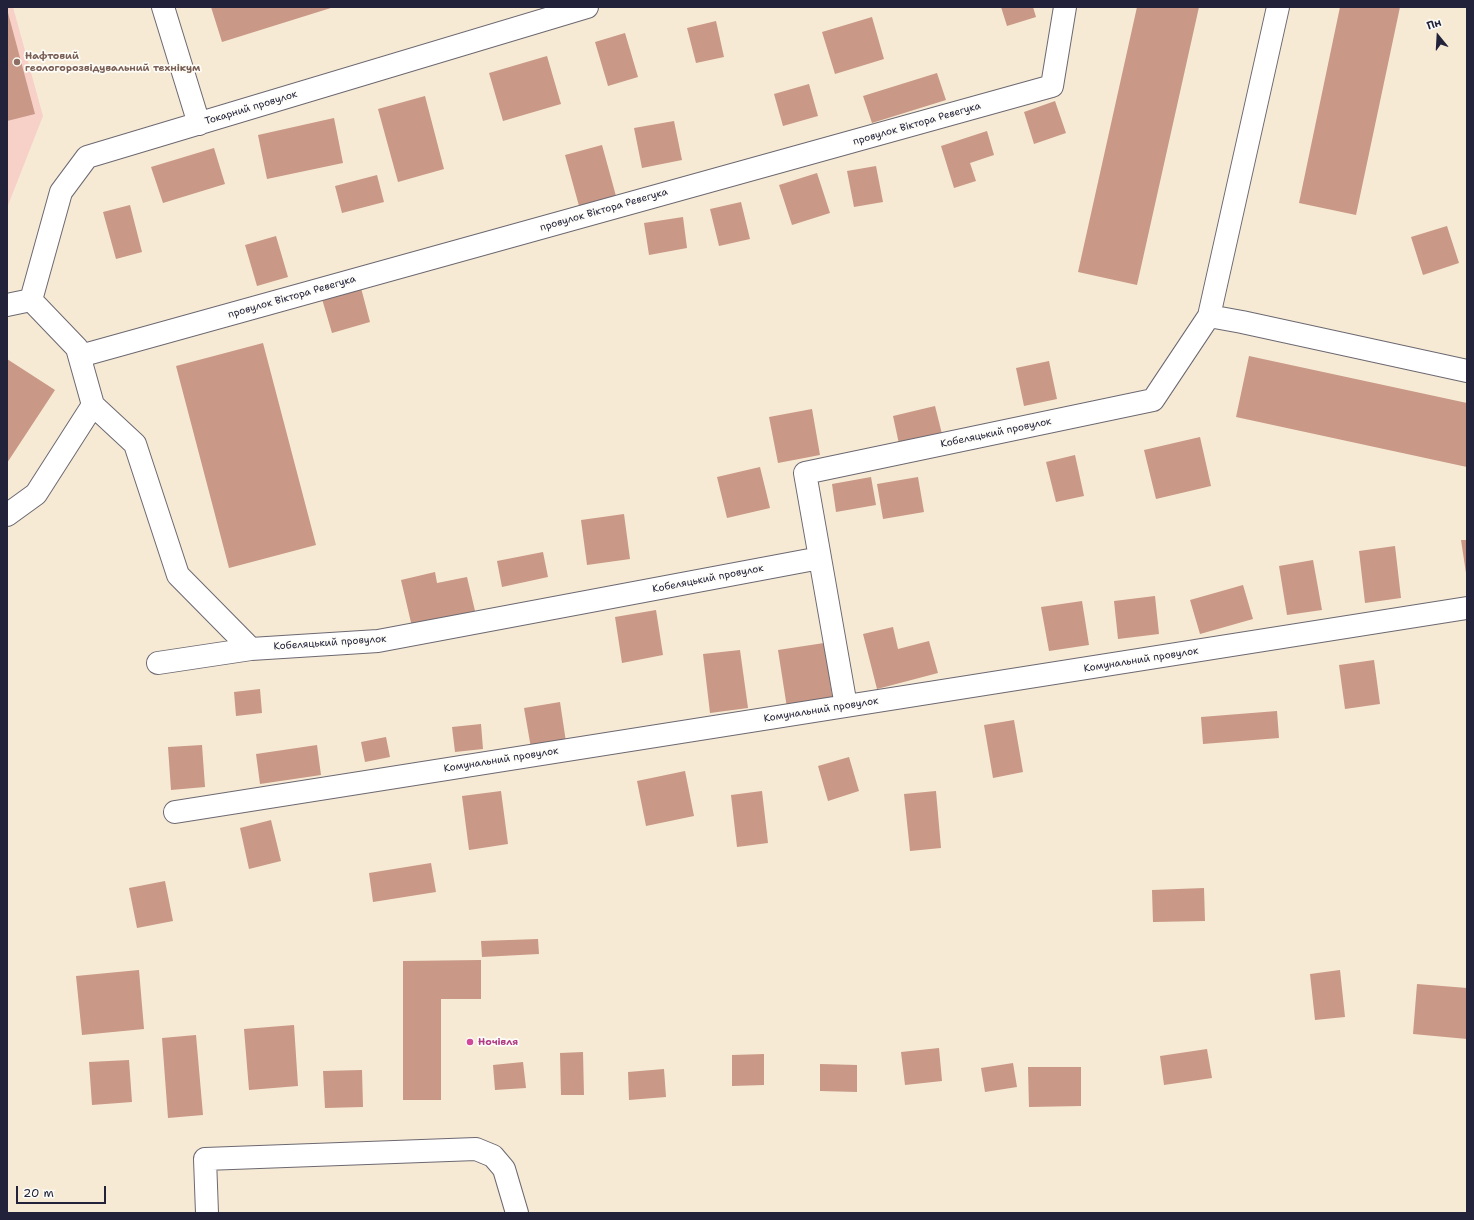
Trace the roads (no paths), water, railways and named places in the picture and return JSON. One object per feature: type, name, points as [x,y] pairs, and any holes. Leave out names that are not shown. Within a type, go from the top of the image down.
[{"type":"street","points":[[162,7],[199,124]]},
{"type":"street","name":"Токарний провулок","points":[[31,300],[60,192],[87,157],[587,7]]},
{"type":"street","name":"провулок Віктора Ревегука","points":[[80,356],[1052,86],[1065,7]]},
{"type":"street","points":[[1278,7],[1209,316],[1467,371]]},
{"type":"street","points":[[7,305],[31,300],[77,348],[93,405],[135,444],[178,575],[251,648]]},
{"type":"street","name":"Кобеляцький провулок","points":[[158,663],[251,648],[378,641],[820,558],[805,473],[1153,400],[1209,316]]},
{"type":"street","points":[[7,515],[36,494],[93,405]]},
{"type":"street","points":[[820,558],[846,706]]},
{"type":"street","name":"Комунальний провулок","points":[[175,812],[1467,608]]},
{"type":"street","points":[[207,1213],[205,1159],[476,1149],[493,1156],[504,1169],[517,1213]]},
{"type":"place","name":"Нафтовий геологорозвідувальний технікум","points":[[17,62]]},
{"type":"place","name":"Ночівля","points":[[470,1042]]}]
